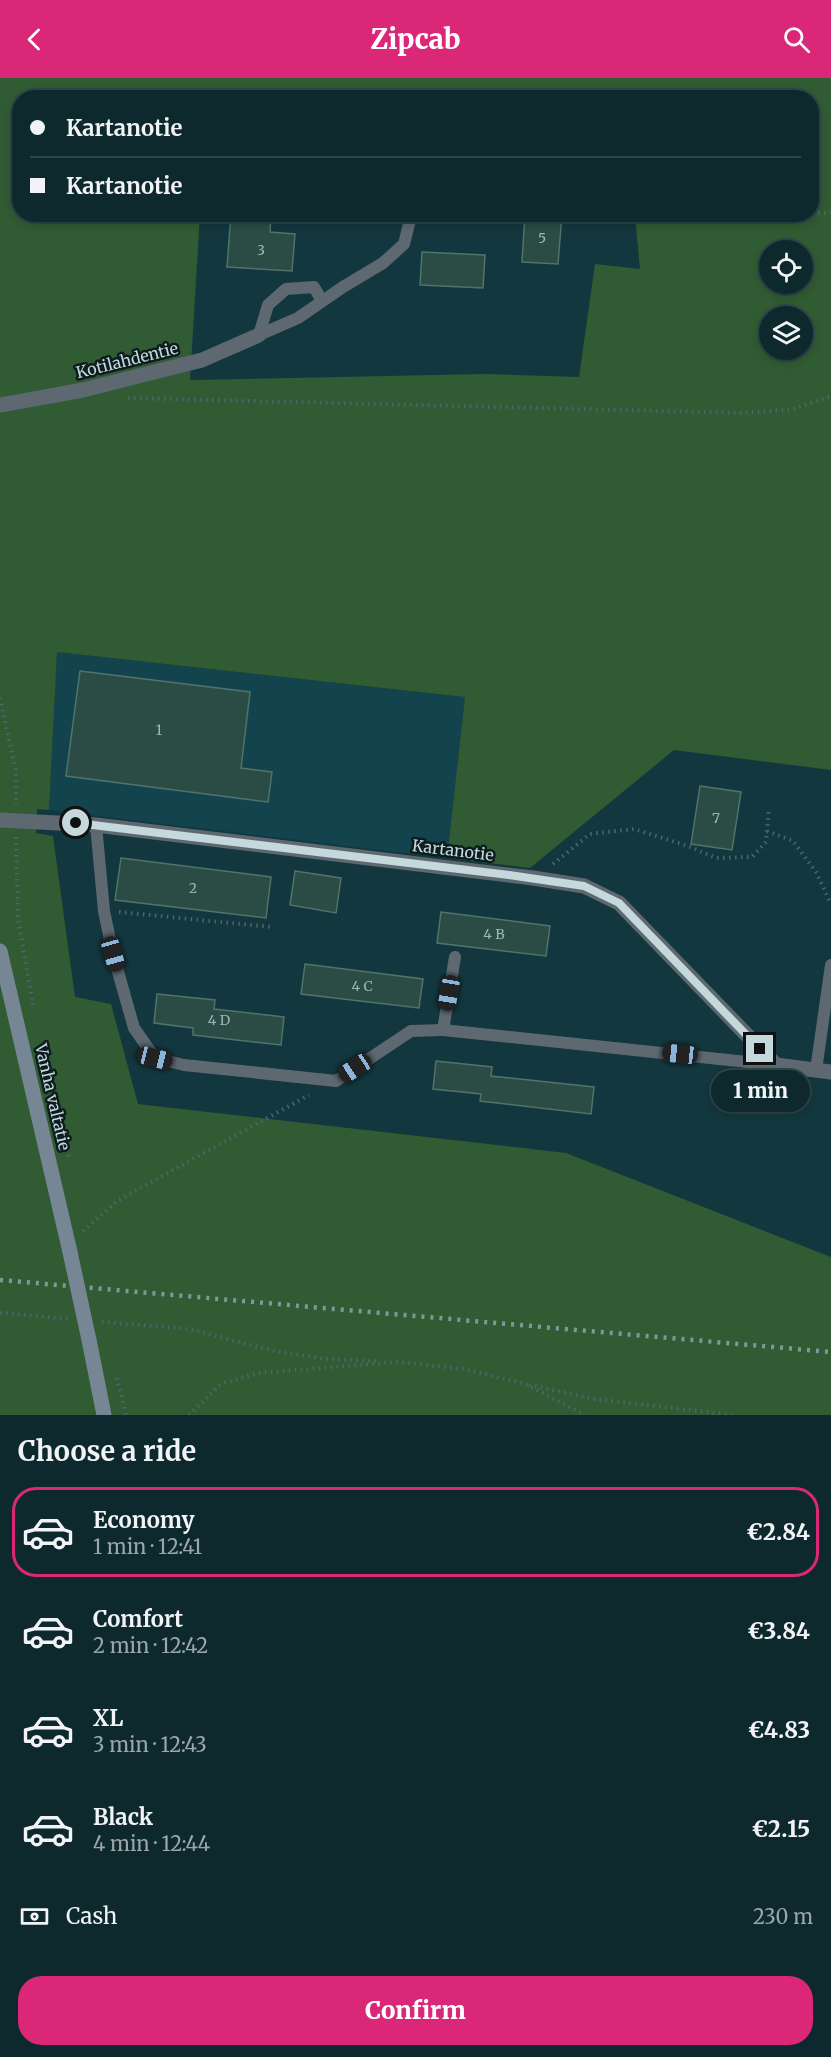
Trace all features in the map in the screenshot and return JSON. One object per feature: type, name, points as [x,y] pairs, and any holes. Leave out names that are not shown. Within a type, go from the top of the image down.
[{"type":"main road","name":"Vanha valtatie","points":[[0,951],[70,1252],[104,1415]]},
{"type":"street","name":"Kotilahdentie","points":[[0,405],[83,390],[202,360],[259,335]]},
{"type":"street","name":"Kartanotie","points":[[8,819],[96,825],[584,886],[619,903],[776,1065]]},
{"type":"street","points":[[776,1065],[824,1071]]},
{"type":"lane","points":[[259,335],[298,318],[383,263],[404,244],[410,222]]},
{"type":"lane","points":[[259,335],[268,305],[286,289],[314,287],[322,301]]},
{"type":"lane","points":[[96,825],[104,911],[113,954],[134,1028],[155,1058],[184,1065],[336,1081],[411,1031],[443,1030],[776,1065]]},
{"type":"lane","points":[[443,1030],[456,957]]},
{"type":"lane","points":[[824,1071],[831,965]]},
{"type":"path","points":[[120,397],[140,400],[744,413],[794,409],[831,396]]},
{"type":"path","points":[[0,698],[16,771],[8,819],[18,918],[33,1006]]},
{"type":"path","points":[[533,878],[590,834],[634,829],[688,846],[716,858],[752,858],[766,842],[769,809]]},
{"type":"path","points":[[767,831],[793,841],[816,872],[831,904]]},
{"type":"path","points":[[104,911],[272,927]]},
{"type":"path","points":[[83,1231],[117,1201],[336,1081]]},
{"type":"path","points":[[61,1124],[70,1166]]},
{"type":"path","points":[[81,1220],[85,1241]]},
{"type":"path","points":[[0,1313],[71,1319]]},
{"type":"path","points":[[95,1321],[190,1329],[270,1350],[325,1359],[397,1362],[463,1369],[595,1399],[733,1415]]},
{"type":"path","points":[[189,1415],[221,1384],[258,1373],[397,1362]]},
{"type":"path","points":[[523,1383],[585,1415]]},
{"type":"shaded area","points":[[57,652],[465,697],[447,858],[49,810]]},
{"type":"green space","points":[[0,78],[831,78],[831,770],[674,750],[530,868],[447,858],[465,697],[57,652],[49,810],[37,809],[36,833],[53,836],[75,997],[111,1004],[138,1104],[566,1153],[831,1257],[831,1415],[0,1415]],"holes":[[[12,90],[819,90],[819,222],[636,222],[640,269],[595,264],[579,377],[484,374],[190,380],[200,222],[12,222]]]},
{"type":"building","points":[[230,222],[271,222],[270,232],[295,234],[292,271],[227,267]]},
{"type":"building","points":[[524,222],[561,222],[558,264],[522,262]]},
{"type":"building","points":[[422,252],[485,255],[483,288],[420,285]]},
{"type":"building","points":[[80,671],[250,692],[241,768],[272,772],[268,802],[66,776]]},
{"type":"building","points":[[700,786],[741,792],[732,850],[691,844]]},
{"type":"building","points":[[121,858],[271,877],[266,918],[115,900]]},
{"type":"building","points":[[295,871],[341,878],[336,913],[290,905]]},
{"type":"building","points":[[441,912],[550,926],[546,956],[437,943]]},
{"type":"building","points":[[305,964],[423,979],[419,1008],[301,994]]},
{"type":"building","points":[[157,994],[215,1000],[214,1009],[284,1017],[281,1045],[193,1035],[193,1028],[154,1023]]},
{"type":"building","points":[[436,1061],[492,1067],[491,1076],[594,1087],[591,1114],[480,1101],[481,1094],[433,1089]]},
{"type":"railway","points":[[0,1280],[831,1352]]},
{"type":"route","points":[[76,823],[584,886],[619,903],[760,1049]]}]
